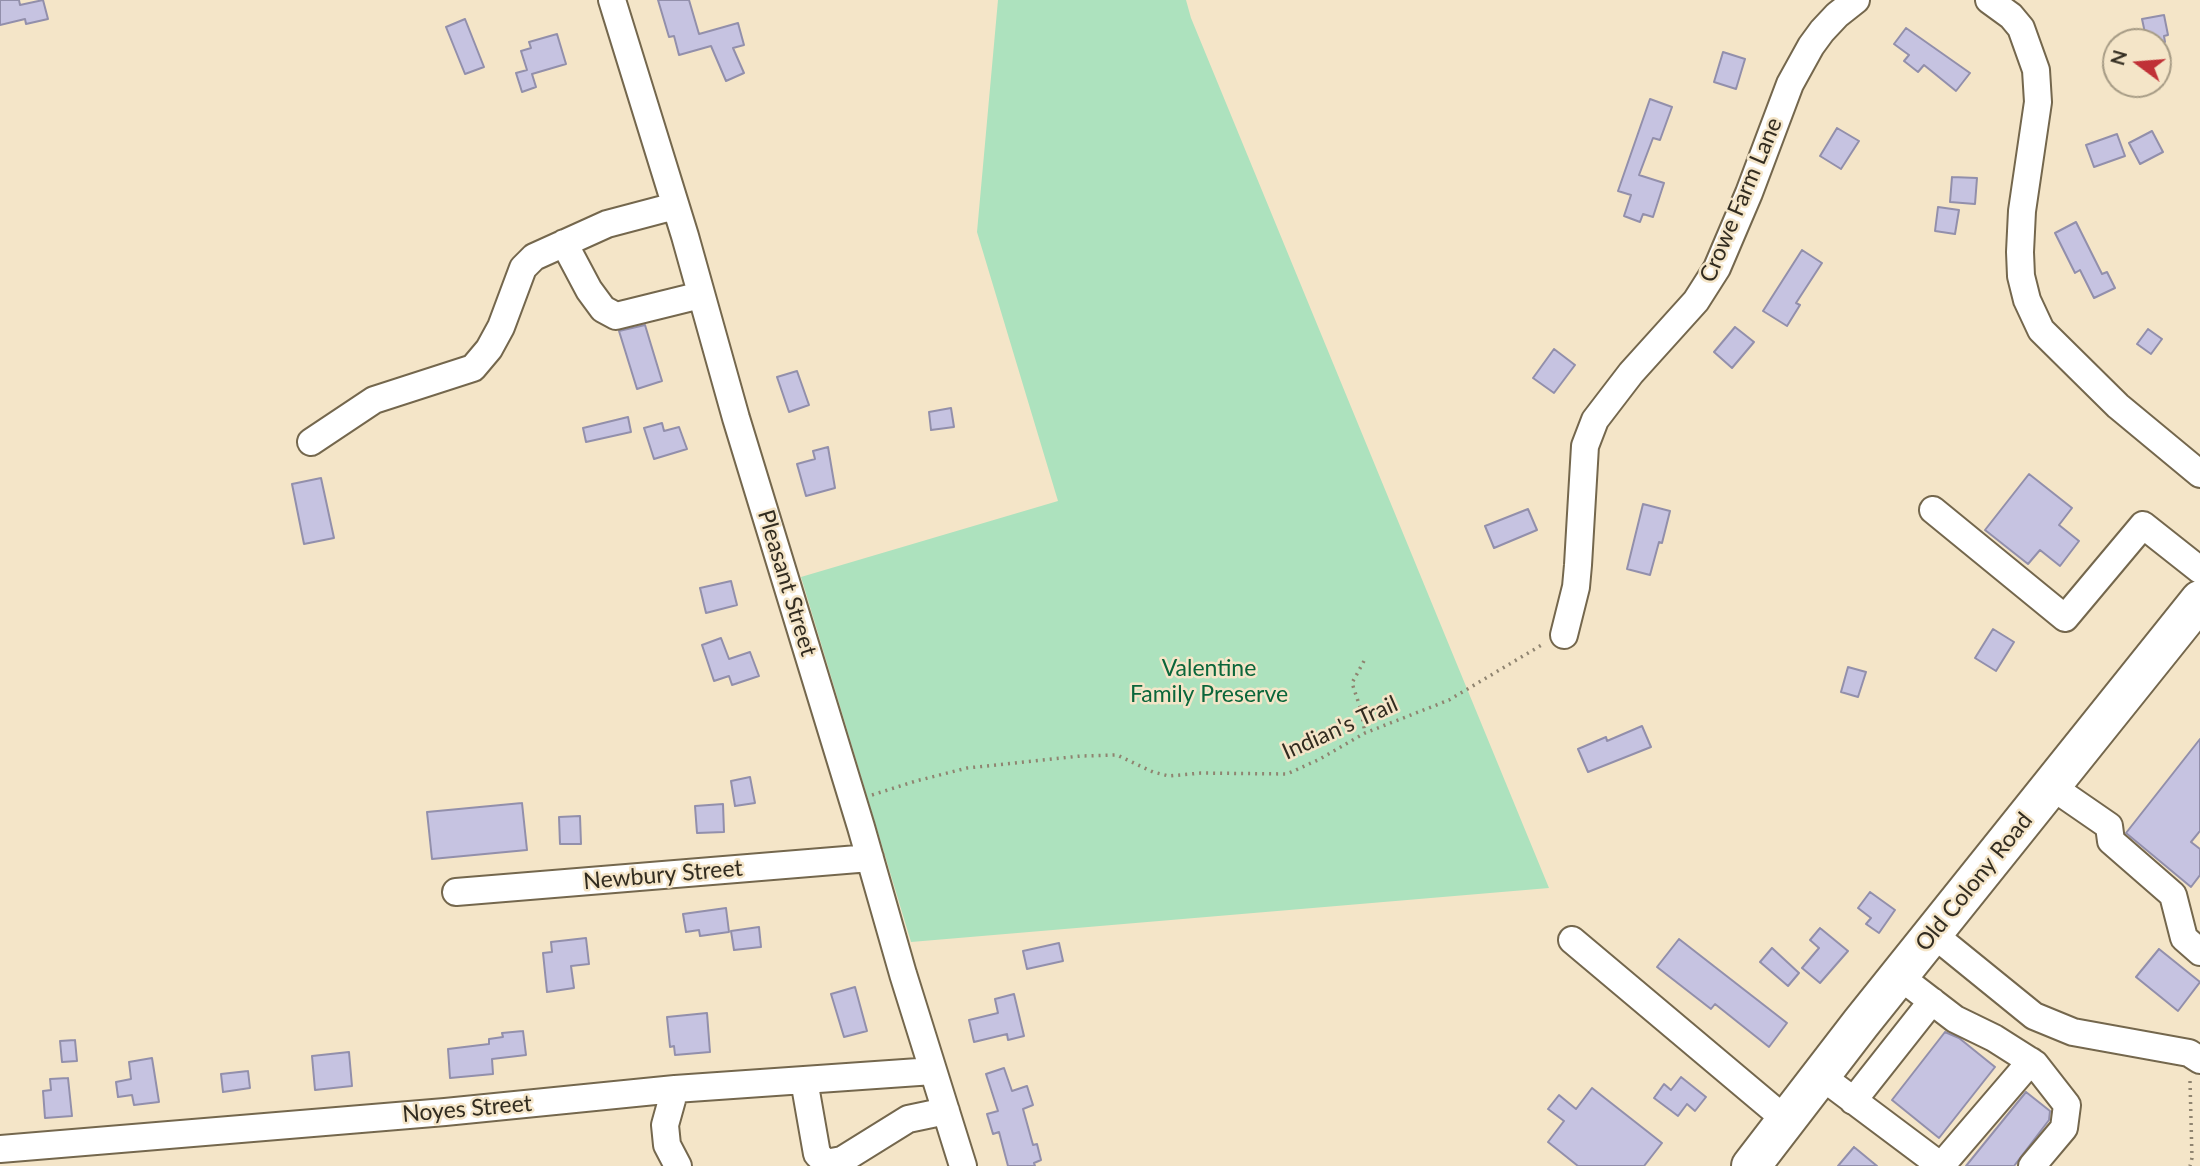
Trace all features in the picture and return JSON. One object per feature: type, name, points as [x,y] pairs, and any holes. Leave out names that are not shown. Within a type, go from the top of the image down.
[{"type":"highway","name":"Old Colony Road","points":[[1751,1166],[1933,933],[2200,600]]},
{"type":"street","name":"Pleasant Street","points":[[612,0],[963,1166]]},
{"type":"street","name":"Crowe Farm Lane","points":[[1564,635],[1576,587],[1585,446],[1595,420],[1631,373],[1696,301],[1717,268],[1790,84],[1822,31],[1856,0]]},
{"type":"street","points":[[1989,0],[2011,16],[2021,28],[2036,71],[2038,102],[2022,211],[2020,252],[2021,276],[2027,300],[2041,330],[2118,406],[2200,474]]},
{"type":"street","points":[[311,442],[374,400],[473,368],[489,349],[501,327],[523,268],[534,257],[607,224],[675,206]]},
{"type":"street","points":[[564,243],[589,290],[603,309],[616,316],[701,295]]},
{"type":"street","points":[[1933,510],[2065,618],[2144,524],[2200,570]]},
{"type":"street","points":[[2051,786],[2109,826],[2110,841],[2173,895],[2184,938],[2200,953]]},
{"type":"street","name":"Newbury Street","points":[[456,892],[870,858]]},
{"type":"street","points":[[1933,933],[2034,1016],[2073,1032],[2195,1057]]},
{"type":"street","points":[[1572,940],[1786,1120]]},
{"type":"street","points":[[1899,976],[1955,1019],[1994,1038],[2031,1061],[2067,1105],[2064,1129],[2032,1166]]},
{"type":"street","points":[[1853,1101],[1932,1001]]},
{"type":"street","points":[[1821,1076],[1941,1166],[2031,1061]]},
{"type":"street","name":"Noyes Street","points":[[0,1149],[445,1112],[675,1089],[933,1070]]},
{"type":"street","points":[[804,1080],[817,1154],[826,1163],[842,1160],[908,1119],[946,1111]]},
{"type":"street","points":[[675,1089],[665,1125],[667,1145],[678,1166]]},
{"type":"path","name":"Indian's Trail","points":[[867,796],[967,768],[1082,756],[1117,755],[1153,772],[1169,776],[1201,773],[1287,774],[1365,733],[1449,700],[1504,670],[1533,649],[1564,635]]},
{"type":"path","points":[[1364,661],[1352,683],[1365,733]]},
{"type":"path","points":[[2190,1166],[2195,1057]]},
{"type":"green space","name":"Valentine Family Preserve","points":[[998,0],[1186,0],[1191,18],[1549,888],[911,942],[801,577],[1058,501],[977,232]]},
{"type":"building","points":[[0,0],[19,0],[20,5],[43,0],[48,19],[26,24],[25,19],[0,25]]},
{"type":"building","points":[[658,0],[689,0],[699,34],[738,23],[744,45],[733,48],[744,73],[726,81],[711,46],[679,55],[674,36],[669,37]]},
{"type":"building","points":[[2164,15],[2167,28],[2144,28],[2142,19]]},
{"type":"building","points":[[465,19],[484,67],[465,74],[446,27]]},
{"type":"building","points":[[1906,28],[1970,73],[1956,91],[1924,65],[1918,72],[1904,61],[1909,55],[1894,44]]},
{"type":"building","points":[[557,34],[566,64],[532,74],[536,87],[522,92],[516,73],[527,70],[521,51],[531,48],[529,42]]},
{"type":"building","points":[[1723,52],[1745,59],[1736,89],[1714,82]]},
{"type":"building","points":[[1650,99],[1672,107],[1660,140],[1653,138],[1639,175],[1664,183],[1653,217],[1643,214],[1640,222],[1624,216],[1631,195],[1618,191]]},
{"type":"building","points":[[1837,128],[1859,141],[1841,169],[1820,156]]},
{"type":"building","points":[[2152,131],[2163,152],[2140,164],[2129,143]]},
{"type":"building","points":[[2117,134],[2125,156],[2094,167],[2086,145]]},
{"type":"building","points":[[1952,177],[1977,178],[1975,204],[1950,202]]},
{"type":"building","points":[[1938,207],[1959,210],[1955,234],[1935,231]]},
{"type":"building","points":[[2076,222],[2102,274],[2107,272],[2115,288],[2094,298],[2080,270],[2075,273],[2055,233]]},
{"type":"building","points":[[1802,250],[1822,263],[1796,303],[1800,305],[1787,326],[1763,311]]},
{"type":"building","points":[[645,325],[662,381],[637,389],[619,331]]},
{"type":"building","points":[[1735,327],[1754,342],[1732,368],[1714,352]]},
{"type":"building","points":[[2148,329],[2162,339],[2151,354],[2137,344]]},
{"type":"building","points":[[1554,349],[1575,365],[1554,393],[1533,378]]},
{"type":"building","points":[[797,371],[809,405],[789,412],[777,377]]},
{"type":"building","points":[[951,408],[954,427],[931,430],[929,412]]},
{"type":"building","points":[[628,417],[631,432],[586,442],[583,428]]},
{"type":"building","points":[[662,423],[664,431],[679,427],[687,449],[654,459],[644,428]]},
{"type":"building","points":[[828,447],[835,488],[806,496],[797,464],[815,459],[813,451]]},
{"type":"building","points":[[2029,474],[2072,508],[2059,525],[2079,541],[2060,566],[2040,550],[2028,564],[1985,530]]},
{"type":"building","points":[[321,478],[334,538],[304,544],[292,484]]},
{"type":"building","points":[[1643,504],[1670,511],[1650,575],[1627,569]]},
{"type":"building","points":[[1528,509],[1537,530],[1494,548],[1485,526]]},
{"type":"building","points":[[731,581],[737,605],[706,613],[700,588]]},
{"type":"building","points":[[1993,629],[2014,642],[1996,671],[1975,658]]},
{"type":"building","points":[[721,638],[729,659],[750,652],[759,676],[732,685],[729,676],[714,681],[702,645]]},
{"type":"building","points":[[1848,667],[1866,672],[1858,697],[1841,692]]},
{"type":"building","points":[[1642,726],[1651,747],[1588,772],[1578,749],[1606,737],[1607,741]]},
{"type":"building","points":[[2200,739],[2200,831],[2191,842],[2200,849],[2200,875],[2191,887],[2126,833]]},
{"type":"building","points":[[750,777],[755,803],[735,806],[731,781]]},
{"type":"building","points":[[522,803],[527,850],[432,859],[427,812]]},
{"type":"building","points":[[723,804],[724,832],[697,833],[695,806]]},
{"type":"building","points":[[580,816],[581,844],[560,844],[559,817]]},
{"type":"building","points":[[1870,892],[1895,910],[1879,933],[1866,924],[1871,918],[1858,908]]},
{"type":"building","points":[[726,908],[729,932],[700,936],[699,930],[686,932],[683,914]]},
{"type":"building","points":[[759,927],[761,947],[734,950],[731,931]]},
{"type":"building","points":[[1820,928],[1848,951],[1820,983],[1802,968],[1819,948],[1810,940]]},
{"type":"building","points":[[586,938],[589,964],[571,966],[574,988],[547,992],[543,953],[552,952],[551,942]]},
{"type":"building","points":[[1679,939],[1787,1023],[1769,1047],[1715,1004],[1711,1009],[1657,967]]},
{"type":"building","points":[[1059,943],[1063,961],[1027,969],[1023,951]]},
{"type":"building","points":[[1772,948],[1799,973],[1788,986],[1760,962]]},
{"type":"building","points":[[2159,949],[2200,982],[2178,1011],[2136,977]]},
{"type":"building","points":[[855,987],[867,1031],[844,1037],[831,994]]},
{"type":"building","points":[[1014,994],[1024,1036],[1008,1040],[1007,1034],[974,1042],[969,1020],[998,1013],[995,999]]},
{"type":"building","points":[[707,1013],[710,1052],[675,1055],[674,1046],[670,1047],[667,1017]]},
{"type":"building","points":[[523,1031],[526,1055],[492,1059],[493,1074],[450,1078],[448,1049],[489,1044],[489,1039],[503,1037],[502,1033]]},
{"type":"building","points":[[1945,1032],[1959,1038],[1995,1067],[1939,1138],[1892,1100]]},
{"type":"building","points":[[75,1040],[77,1061],[62,1062],[60,1041]]},
{"type":"building","points":[[349,1052],[352,1086],[315,1090],[312,1056]]},
{"type":"building","points":[[152,1058],[159,1102],[134,1105],[132,1095],[118,1097],[116,1082],[131,1079],[129,1062]]},
{"type":"building","points":[[1004,1068],[1012,1091],[1027,1086],[1033,1105],[1023,1109],[1033,1145],[1037,1144],[1041,1160],[1034,1163],[1035,1166],[1008,1166],[999,1132],[993,1134],[987,1114],[998,1111],[986,1074]]},
{"type":"building","points":[[248,1071],[250,1088],[223,1092],[221,1074]]},
{"type":"building","points":[[1681,1077],[1706,1097],[1695,1111],[1687,1104],[1678,1116],[1654,1098],[1664,1084],[1671,1090]]},
{"type":"building","points":[[68,1078],[72,1116],[45,1118],[43,1091],[51,1090],[50,1079]]},
{"type":"building","points":[[1592,1088],[1662,1143],[1644,1166],[1578,1166],[1548,1142],[1564,1121],[1548,1109],[1559,1095],[1576,1109]]},
{"type":"building","points":[[2026,1092],[2050,1111],[2049,1120],[2014,1166],[1966,1166]]},
{"type":"building","points":[[1854,1147],[1877,1166],[1838,1166]]}]
